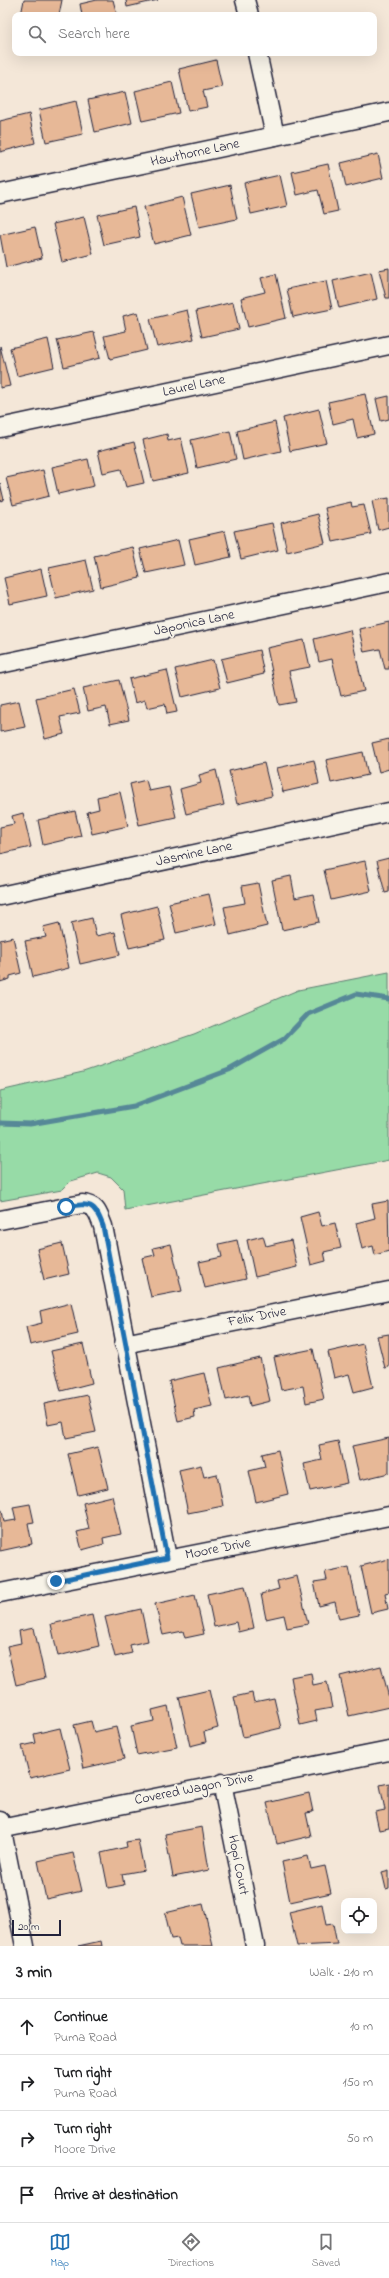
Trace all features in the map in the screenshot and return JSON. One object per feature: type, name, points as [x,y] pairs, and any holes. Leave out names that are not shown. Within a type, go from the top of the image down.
[{"type":"street","points":[[245,0],[248,12]]},
{"type":"street","points":[[258,56],[274,136]]},
{"type":"street","name":"Hawthorne Lane","points":[[0,194],[389,112]]},
{"type":"street","name":"Laurel Lane","points":[[0,428],[389,345]]},
{"type":"street","name":"Japonica Lane","points":[[0,664],[389,582]]},
{"type":"street","name":"Jasmine Lane","points":[[0,896],[389,812]]},
{"type":"street","points":[[0,1220],[82,1204],[90,1205],[97,1209],[103,1226],[124,1344],[147,1450],[167,1558]]},
{"type":"street","name":"Felix Drive","points":[[124,1344],[389,1290]]},
{"type":"street","name":"Moore Drive","points":[[0,1593],[167,1558],[389,1516]]},
{"type":"street","name":"Covered Wagon Drive","points":[[0,1826],[222,1784],[389,1750]]},
{"type":"street","name":"Hopi Court","points":[[222,1784],[255,1946]]},
{"type":"street","points":[[0,1826],[25,1946]]},
{"type":"green space","points":[[389,972],[389,1160],[125,1210],[123,1189],[111,1177],[98,1173],[71,1181],[62,1190],[0,1201],[0,1091],[83,1072],[194,1034],[298,990]]},
{"type":"building","points":[[24,0],[62,0],[60,12],[22,12]]},
{"type":"building","points":[[97,0],[113,0],[116,12],[81,12],[80,4]]},
{"type":"building","points":[[126,0],[158,0],[127,7]]},
{"type":"building","points":[[216,60],[222,87],[203,91],[207,107],[188,111],[179,69]]},
{"type":"building","points":[[172,82],[179,113],[142,121],[135,91]]},
{"type":"building","points":[[125,92],[132,123],[95,132],[88,100]]},
{"type":"building","points":[[76,101],[83,134],[46,142],[39,110]]},
{"type":"building","points":[[29,114],[35,143],[0,152],[0,121]]},
{"type":"building","points":[[378,154],[383,178],[346,187],[341,163]]},
{"type":"building","points":[[328,164],[338,211],[324,214],[318,190],[297,195],[292,172]]},
{"type":"building","points":[[280,175],[287,206],[251,214],[244,183]]},
{"type":"building","points":[[230,185],[237,219],[199,227],[191,194]]},
{"type":"building","points":[[182,197],[191,235],[154,244],[144,207]]},
{"type":"building","points":[[134,207],[140,237],[104,245],[97,215]]},
{"type":"building","points":[[84,217],[93,254],[62,262],[53,224]]},
{"type":"building","points":[[35,227],[42,258],[6,267],[0,235]]},
{"type":"building","points":[[389,268],[389,298],[386,298],[379,270]]},
{"type":"building","points":[[371,272],[377,299],[339,308],[333,281]]},
{"type":"building","points":[[276,274],[286,318],[248,327],[241,298],[265,292],[261,278]]},
{"type":"building","points":[[326,281],[332,309],[293,317],[287,289]]},
{"type":"building","points":[[233,302],[239,329],[202,337],[196,311]]},
{"type":"building","points":[[187,310],[194,339],[157,347],[150,319]]},
{"type":"building","points":[[138,312],[147,350],[110,359],[104,336],[126,331],[123,316]]},
{"type":"building","points":[[94,332],[100,358],[64,367],[57,340]]},
{"type":"building","points":[[48,339],[54,367],[17,376],[10,348]]},
{"type":"building","points":[[0,346],[10,386],[0,388]]},
{"type":"building","points":[[365,394],[374,434],[357,438],[353,419],[333,424],[328,402]]},
{"type":"building","points":[[389,396],[389,419],[381,421],[376,399]]},
{"type":"building","points":[[319,409],[327,443],[290,451],[283,418]]},
{"type":"building","points":[[275,422],[281,451],[243,460],[237,431]]},
{"type":"building","points":[[230,431],[236,459],[197,468],[191,440]]},
{"type":"building","points":[[167,434],[168,441],[181,438],[189,473],[153,481],[143,440]]},
{"type":"building","points":[[134,442],[144,483],[126,487],[121,469],[103,473],[98,451]]},
{"type":"building","points":[[88,459],[94,486],[58,494],[52,467]]},
{"type":"building","points":[[43,470],[49,496],[13,505],[6,478]]},
{"type":"building","points":[[0,483],[4,500],[0,501]]},
{"type":"building","points":[[389,498],[389,527],[378,530],[372,501]]},
{"type":"building","points":[[351,502],[352,507],[364,505],[371,534],[333,542],[325,508]]},
{"type":"building","points":[[318,514],[325,543],[287,552],[281,523]]},
{"type":"building","points":[[272,523],[278,550],[241,559],[234,531]]},
{"type":"building","points":[[225,531],[231,557],[195,565],[189,539]]},
{"type":"building","points":[[178,540],[184,565],[146,573],[140,549]]},
{"type":"building","points":[[133,547],[140,578],[101,587],[94,556]]},
{"type":"building","points":[[86,560],[93,589],[56,598],[49,568]]},
{"type":"building","points":[[41,569],[47,596],[10,604],[4,578]]},
{"type":"building","points":[[389,622],[389,669],[385,669],[380,649],[364,652],[359,629]]},
{"type":"building","points":[[350,630],[364,691],[341,696],[332,659],[319,662],[314,639]]},
{"type":"building","points":[[304,640],[310,667],[289,671],[296,702],[279,705],[267,648]]},
{"type":"building","points":[[259,650],[264,674],[227,683],[221,659]]},
{"type":"building","points":[[213,660],[220,688],[182,697],[175,669]]},
{"type":"building","points":[[167,670],[177,712],[167,714],[165,704],[147,708],[145,700],[135,703],[129,679]]},
{"type":"building","points":[[119,680],[129,720],[110,724],[106,707],[88,711],[83,688]]},
{"type":"building","points":[[74,689],[80,713],[60,717],[64,734],[45,739],[36,698]]},
{"type":"building","points":[[19,701],[25,727],[0,732],[0,705]]},
{"type":"building","points":[[389,739],[389,769],[379,772],[372,743]]},
{"type":"building","points":[[363,752],[368,775],[331,783],[326,760]]},
{"type":"building","points":[[314,760],[319,784],[283,792],[277,768]]},
{"type":"building","points":[[264,763],[272,796],[237,804],[229,771]]},
{"type":"building","points":[[216,770],[224,805],[186,814],[180,789],[201,783],[199,775]]},
{"type":"building","points":[[146,780],[149,791],[169,787],[176,817],[139,825],[130,784]]},
{"type":"building","points":[[120,792],[128,826],[92,834],[87,812],[99,809],[97,797]]},
{"type":"building","points":[[75,811],[81,836],[43,845],[38,820]]},
{"type":"building","points":[[23,813],[31,847],[0,854],[0,827],[14,824],[12,816]]},
{"type":"building","points":[[389,858],[389,892],[385,893],[377,861]]},
{"type":"building","points":[[365,861],[371,891],[331,900],[324,870]]},
{"type":"building","points":[[291,876],[295,898],[313,894],[319,922],[282,930],[272,880]]},
{"type":"building","points":[[258,883],[267,926],[230,935],[224,907],[245,903],[242,886]]},
{"type":"building","points":[[209,894],[216,924],[176,933],[169,903]]},
{"type":"building","points":[[157,906],[165,940],[129,948],[121,915]]},
{"type":"building","points":[[92,918],[96,936],[115,932],[120,955],[80,964],[71,923]]},
{"type":"building","points":[[59,923],[69,968],[33,977],[25,941],[46,937],[43,927]]},
{"type":"building","points":[[13,937],[21,973],[10,976],[10,979],[0,982],[0,940]]},
{"type":"building","points":[[388,1201],[389,1251],[375,1255],[373,1246],[362,1249],[356,1223],[375,1218],[372,1204]]},
{"type":"building","points":[[318,1212],[322,1226],[335,1223],[341,1248],[324,1252],[326,1261],[311,1265],[300,1217]]},
{"type":"building","points":[[263,1236],[266,1246],[291,1240],[297,1267],[255,1277],[247,1240]]},
{"type":"building","points":[[237,1240],[246,1279],[205,1288],[199,1262],[222,1257],[219,1244]]},
{"type":"building","points":[[62,1243],[69,1274],[44,1280],[37,1249]]},
{"type":"building","points":[[171,1244],[182,1291],[151,1297],[142,1258],[155,1255],[153,1248]]},
{"type":"building","points":[[71,1303],[78,1334],[30,1345],[26,1327],[42,1323],[40,1311]]},
{"type":"building","points":[[389,1334],[389,1367],[385,1368],[377,1336]]},
{"type":"building","points":[[83,1344],[92,1383],[61,1391],[51,1351]]},
{"type":"building","points":[[363,1344],[373,1387],[354,1392],[349,1374],[334,1378],[328,1352]]},
{"type":"building","points":[[313,1349],[324,1399],[306,1403],[303,1386],[281,1390],[274,1357]]},
{"type":"building","points":[[260,1358],[270,1401],[250,1406],[248,1395],[226,1400],[219,1368]]},
{"type":"building","points":[[204,1373],[212,1406],[194,1410],[195,1417],[178,1421],[169,1381]]},
{"type":"building","points":[[88,1395],[96,1432],[66,1438],[63,1422],[48,1425],[44,1404]]},
{"type":"building","points":[[389,1438],[389,1473],[360,1480],[352,1446]]},
{"type":"building","points":[[338,1441],[347,1483],[310,1491],[304,1464],[322,1460],[319,1445]]},
{"type":"building","points":[[98,1447],[108,1488],[78,1495],[68,1454]]},
{"type":"building","points":[[278,1450],[288,1494],[256,1502],[249,1471],[265,1467],[262,1454]]},
{"type":"building","points":[[201,1465],[204,1477],[217,1474],[223,1506],[188,1513],[179,1470]]},
{"type":"building","points":[[112,1496],[121,1534],[103,1538],[104,1544],[82,1550],[77,1532],[89,1529],[83,1503]]},
{"type":"building","points":[[30,1504],[34,1522],[28,1523],[32,1544],[0,1551],[0,1510],[2,1510],[4,1522],[16,1520],[13,1507]]},
{"type":"building","points":[[389,1559],[389,1592],[385,1593],[388,1609],[371,1613],[361,1566]]},
{"type":"building","points":[[349,1567],[359,1615],[339,1619],[335,1602],[319,1606],[314,1582],[327,1580],[325,1572]]},
{"type":"building","points":[[297,1576],[308,1624],[287,1628],[284,1615],[266,1619],[261,1594],[279,1589],[277,1581]]},
{"type":"building","points":[[245,1586],[254,1628],[238,1632],[236,1622],[214,1627],[207,1594]]},
{"type":"building","points":[[195,1595],[204,1634],[185,1638],[183,1631],[163,1635],[155,1604]]},
{"type":"building","points":[[141,1609],[148,1641],[130,1645],[132,1653],[115,1657],[105,1617]]},
{"type":"building","points":[[92,1615],[99,1646],[58,1656],[51,1624]]},
{"type":"building","points":[[34,1628],[45,1678],[16,1685],[7,1646],[21,1643],[19,1631]]},
{"type":"building","points":[[381,1666],[389,1698],[389,1707],[349,1716],[340,1676]]},
{"type":"building","points":[[311,1673],[313,1685],[327,1682],[332,1708],[315,1711],[317,1721],[300,1725],[291,1677]]},
{"type":"building","points":[[209,1690],[218,1728],[204,1732],[206,1742],[190,1746],[179,1697]]},
{"type":"building","points":[[252,1693],[254,1702],[274,1698],[281,1728],[243,1737],[234,1697]]},
{"type":"building","points":[[168,1706],[177,1747],[137,1755],[131,1726],[154,1721],[152,1710]]},
{"type":"building","points":[[91,1721],[94,1732],[116,1727],[124,1759],[84,1768],[74,1725]]},
{"type":"building","points":[[60,1728],[70,1769],[30,1778],[22,1746],[36,1743],[34,1734]]},
{"type":"building","points":[[389,1783],[389,1828],[379,1830],[375,1812],[385,1810],[380,1785]]},
{"type":"building","points":[[309,1793],[313,1812],[306,1813],[311,1836],[277,1844],[267,1803]]},
{"type":"building","points":[[202,1827],[209,1870],[173,1877],[165,1834]]},
{"type":"building","points":[[138,1840],[144,1870],[122,1874],[124,1885],[108,1888],[101,1853],[127,1847],[126,1842]]},
{"type":"building","points":[[73,1853],[82,1891],[46,1899],[38,1861]]},
{"type":"building","points":[[308,1856],[311,1869],[325,1866],[331,1893],[290,1902],[282,1862]]},
{"type":"building","points":[[389,1870],[389,1888],[386,1889],[382,1872]]},
{"type":"building","points":[[203,1904],[213,1946],[180,1946],[178,1938],[171,1939],[165,1913]]},
{"type":"building","points":[[322,1904],[326,1925],[333,1924],[337,1944],[297,1946],[289,1912]]},
{"type":"building","points":[[101,1941],[102,1946],[78,1946]]},
{"type":"waterway","points":[[0,1123],[30,1124],[134,1106],[229,1070],[284,1039],[308,1014],[356,994],[389,999]]},
{"type":"route","points":[[56,1581],[167,1558],[147,1450],[124,1344],[103,1226],[97,1209],[90,1205],[82,1204],[66,1207]]}]
